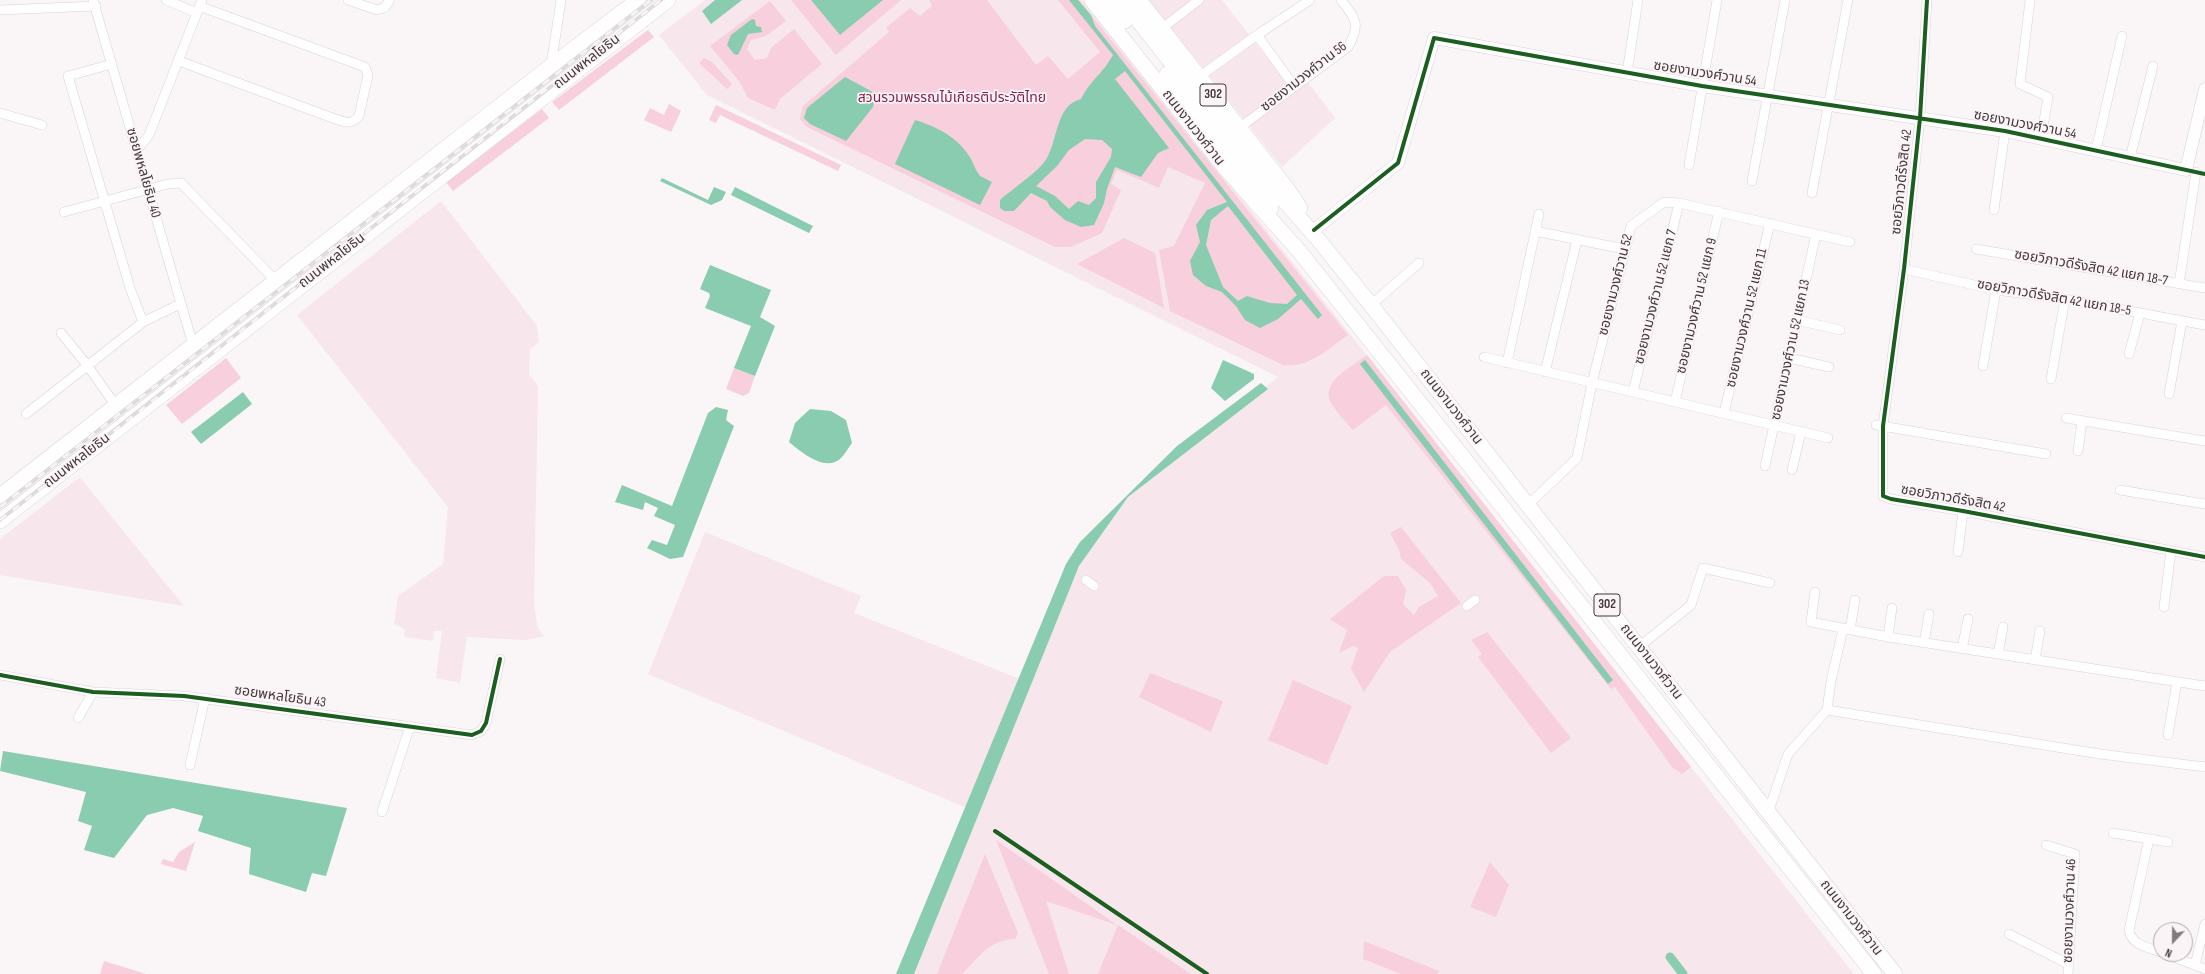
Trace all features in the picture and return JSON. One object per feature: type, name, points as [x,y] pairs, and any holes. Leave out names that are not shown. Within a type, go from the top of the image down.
[{"type":"main road","name":"ถนนพหลโยธิน","points":[[2,492],[116,406],[551,66],[638,0]]},
{"type":"main road","name":"ถนนงามวงศ์วาน","points":[[1092,0],[1226,169],[1299,251],[1874,974]]},
{"type":"main road","name":"ถนนงามวงศ์วาน","points":[[1108,0],[1264,196],[1299,251]]},
{"type":"main road","name":"ถนนงามวงศ์วาน","points":[[1122,0],[1244,155],[1316,234],[1640,646],[1768,813],[1895,974]]},
{"type":"main road","name":"ถนนงามวงศ์วาน","points":[[1139,0],[1288,190],[1316,234]]},
{"type":"main road","name":"ถนนพหลโยธิน","points":[[0,522],[666,1]]},
{"type":"street","points":[[166,0],[199,6],[365,67],[368,75],[359,116],[355,121],[349,123],[179,61]]},
{"type":"street","points":[[348,0],[377,10],[384,8],[390,0]]},
{"type":"street","points":[[551,66],[554,32],[561,0]]},
{"type":"street","points":[[1162,29],[1199,0]]},
{"type":"street","points":[[1199,77],[1257,35],[1310,0]]},
{"type":"street","name":"ซอยงามวงศ์วาน 56","points":[[1239,128],[1348,46],[1355,34],[1356,20],[1341,0]]},
{"type":"street","points":[[1626,73],[1638,0]]},
{"type":"street","points":[[1689,165],[1717,0]]},
{"type":"street","points":[[1752,181],[1785,0]]},
{"type":"street","points":[[1812,193],[1848,0]]},
{"type":"street","name":"ซอยวิภาวดีรังสิต 42","points":[[1927,0],[1920,118],[1904,269],[1880,426],[1883,496],[1891,499],[1963,511],[2205,557]]},
{"type":"street","points":[[2030,0],[2020,84],[2048,97],[2041,138]]},
{"type":"street","points":[[0,10],[95,3]]},
{"type":"street","name":"ซอยพหลโยธิน 40","points":[[95,3],[193,346]]},
{"type":"street","points":[[137,150],[149,135],[179,61],[199,6]]},
{"type":"street","points":[[1257,35],[1294,86]]},
{"type":"street","points":[[2096,150],[2122,36]]},
{"type":"street","name":"ซอยงามวงศ์วาน 54","points":[[1316,234],[1398,163],[1434,38],[1702,86],[2006,131],[2196,172]]},
{"type":"street","points":[[112,64],[68,76],[130,288],[143,322]]},
{"type":"street","points":[[2130,158],[2153,66]]},
{"type":"street","points":[[2179,284],[2196,172],[2205,89]]},
{"type":"street","points":[[0,113],[42,125]]},
{"type":"street","points":[[1994,210],[2006,131]]},
{"type":"street","points":[[64,212],[175,182],[181,183],[276,281]]},
{"type":"street","name":"ซอยงามวงศ์วาน 52","points":[[1528,505],[1577,458],[1592,383],[1631,226],[1664,202],[1679,202],[1850,242]]},
{"type":"street","name":"ซอยงามวงศ์วาน 52 แยก 7","points":[[1633,392],[1679,202]]},
{"type":"street","name":"ซอยงามวงศ์วาน 52 แยก 9","points":[[1675,402],[1719,211]]},
{"type":"street","points":[[1507,363],[1539,214]]},
{"type":"street","name":"ซอยงามวงศ์วาน 52 แยก 11","points":[[1724,414],[1770,223]]},
{"type":"street","points":[[1535,231],[1624,250]]},
{"type":"street","name":"ซอยงามวงศ์วาน 52 แยก 13","points":[[1765,466],[1816,234]]},
{"type":"street","points":[[1545,372],[1577,240]]},
{"type":"street","name":"ซอยวิภาวดีรังสิต 42 แยก 18-7","points":[[1976,249],[2205,288]]},
{"type":"street","points":[[1371,305],[1419,264]]},
{"type":"street","name":"ซอยวิภาวดีรังสิต 42 แยก 18-5","points":[[1904,269],[1996,290],[2065,299],[2205,325]]},
{"type":"street","points":[[1983,366],[1996,290]]},
{"type":"street","points":[[2051,379],[2065,299]]},
{"type":"street","points":[[26,414],[143,322],[180,304]]},
{"type":"street","points":[[2129,354],[2140,313]]},
{"type":"street","points":[[1797,320],[1840,330]]},
{"type":"street","points":[[2169,394],[2182,321]]},
{"type":"street","points":[[61,333],[87,365],[116,406]]},
{"type":"street","points":[[1484,357],[1828,438]]},
{"type":"street","points":[[1789,358],[1829,367]]},
{"type":"street","points":[[2066,418],[2205,441]]},
{"type":"street","points":[[2078,451],[2082,421]]},
{"type":"street","points":[[1880,426],[2046,454]]},
{"type":"street","points":[[1792,470],[1801,432]]},
{"type":"street","points":[[2120,490],[2205,504]]},
{"type":"street","points":[[1958,552],[1963,511]]},
{"type":"street","points":[[2164,607],[2171,551]]},
{"type":"street","points":[[1640,646],[1692,605],[1703,568],[1706,567],[1770,583]]},
{"type":"street","points":[[1086,580],[1094,586]]},
{"type":"street","points":[[1815,592],[1811,622],[1888,638],[2205,686]]},
{"type":"street","points":[[1467,606],[1475,600]]},
{"type":"street","points":[[1768,813],[1788,754],[1827,710],[1831,681],[1855,600]]},
{"type":"street","points":[[1888,638],[1892,608]]},
{"type":"street","points":[[1924,643],[1929,614]]},
{"type":"street","points":[[1962,649],[1968,618]]},
{"type":"street","points":[[1998,654],[2003,628]]},
{"type":"street","points":[[2035,660],[2040,631]]},
{"type":"street","name":"ซอยพหลโยธิน 43","points":[[0,676],[93,692],[205,698],[472,735],[481,731],[486,723],[500,659]]},
{"type":"street","points":[[2168,735],[2177,682]]},
{"type":"street","points":[[78,718],[93,692]]},
{"type":"street","points":[[190,765],[205,698]]},
{"type":"street","points":[[1827,710],[2100,754],[2205,767]]},
{"type":"street","points":[[382,812],[410,726]]},
{"type":"street","points":[[2113,833],[2168,842]]},
{"type":"street","points":[[2149,840],[2129,930],[2130,936],[2137,944],[2153,949]]},
{"type":"street","name":"ซอยงามวงศ์วาน 46","points":[[2046,845],[2075,854],[2068,969]]},
{"type":"street","points":[[2195,965],[2205,924]]},
{"type":"street","points":[[2009,934],[2068,969]]},
{"type":"street","points":[[2187,962],[2205,969]]},
{"type":"shaded area","points":[[705,0],[1082,0],[1351,335],[1854,974],[914,974],[979,813],[648,674],[705,532],[861,596],[854,613],[1030,683],[1079,566],[1128,497],[1278,377],[707,95],[659,35]]},
{"type":"shaded area","points":[[715,0],[742,0],[711,24],[702,11]]},
{"type":"shaded area","points":[[811,0],[883,0],[840,35]]},
{"type":"shaded area","points":[[1069,0],[1078,0],[1091,15],[1095,26],[1322,315],[1318,319],[1301,299],[1278,319],[1260,328],[1245,320],[1236,306],[1222,292],[1206,286],[1193,275],[1190,261],[1200,242],[1196,225],[1207,210],[1227,202],[1125,71],[1115,79],[1169,148],[1158,153],[1141,177],[1115,167],[1107,189],[1104,203],[1094,225],[1081,227],[1065,220],[1050,207],[1047,201],[1031,193],[1014,211],[1004,211],[1000,208],[1000,200],[1032,174],[1047,158],[1062,115],[1073,102],[1081,99],[1088,87],[1113,55]],"holes":[[[1085,139],[1102,140],[1112,149],[1111,157],[1096,182],[1096,198],[1089,205],[1078,201],[1069,209],[1055,196],[1036,186],[1057,166],[1069,150]],[[1228,206],[1297,295],[1287,304],[1270,303],[1247,296],[1238,301],[1223,287],[1206,245],[1211,220]]]},
{"type":"shaded area","points":[[1149,0],[1222,0],[1293,91],[1307,81],[1335,118],[1282,167]]},
{"type":"shaded area","points":[[752,19],[755,20],[756,26],[761,27],[762,32],[748,34],[738,55],[734,54],[727,45],[731,35]]},
{"type":"shaded area","points":[[845,77],[871,91],[875,97],[873,107],[846,141],[810,124],[804,118],[807,108]]},
{"type":"shaded area","points":[[915,120],[932,126],[954,139],[971,159],[980,176],[992,182],[980,205],[895,164]]},
{"type":"shaded area","points":[[662,178],[708,200],[714,187],[726,192],[722,200],[711,205],[660,181]]},
{"type":"shaded area","points":[[735,187],[813,226],[809,233],[731,195]]},
{"type":"shaded area","points":[[441,201],[537,326],[539,342],[530,349],[529,375],[538,386],[534,603],[537,625],[541,633],[545,636],[526,640],[467,637],[460,683],[436,678],[442,631],[434,631],[433,641],[404,637],[405,629],[394,624],[398,596],[443,564],[448,507],[297,315]]},
{"type":"shaded area","points":[[710,265],[771,290],[760,317],[775,326],[755,376],[734,368],[751,326],[705,308],[710,296],[709,293],[700,289]]},
{"type":"shaded area","points":[[1223,360],[1254,374],[1254,379],[1225,401],[1211,388]]},
{"type":"shaded area","points":[[1365,360],[1613,680],[1608,684],[1360,364]]},
{"type":"shaded area","points":[[1261,383],[1268,389],[1128,497],[1079,566],[914,974],[896,974],[1066,564],[1080,542],[1177,446]]},
{"type":"shaded area","points":[[243,392],[252,404],[201,444],[191,432]]},
{"type":"shaded area","points":[[716,407],[728,410],[726,420],[734,426],[683,557],[670,559],[647,548],[652,540],[667,545],[675,525],[654,516],[658,508],[645,502],[643,510],[615,502],[622,485],[672,506],[708,413]]},
{"type":"shaded area","points":[[810,409],[831,411],[846,420],[852,443],[841,458],[835,462],[821,462],[814,459],[800,451],[789,442],[795,423]]},
{"type":"shaded area","points":[[80,477],[184,606],[0,575],[0,539]]},
{"type":"shaded area","points":[[3,751],[347,808],[326,876],[312,873],[306,892],[249,874],[251,848],[198,831],[203,816],[173,808],[147,815],[114,858],[84,850],[92,826],[78,821],[86,792],[0,771]]},
{"type":"green space","points":[[791,0],[811,0],[840,35],[883,0],[901,0],[836,55]]},
{"type":"green space","name":"สวนรวมพรรณไม้เกียรติประวัติไทย","points":[[929,0],[987,0],[1036,65],[1048,56],[1068,79],[1100,52],[1058,0],[1079,0],[1348,335],[1310,361],[1301,364],[1283,365],[1170,311],[1159,250],[1174,246],[1205,183],[1168,167],[1159,188],[1117,170],[1111,184],[1121,190],[1102,233],[1071,247],[1055,247],[807,127],[800,119],[803,106],[889,32],[886,28],[910,8],[920,16],[932,6]]},
{"type":"green space","points":[[770,1],[786,21],[766,36],[751,40],[747,49],[755,60],[767,58],[771,48],[794,29],[822,64],[780,99],[775,110],[748,98],[739,81],[710,46]]},
{"type":"green space","points":[[648,30],[654,37],[559,110],[552,102]]},
{"type":"green space","points":[[704,58],[712,62],[732,84],[727,89],[699,63]]},
{"type":"green space","points":[[669,104],[681,111],[671,132],[644,120],[650,108],[664,115]]},
{"type":"green space","points":[[716,105],[841,165],[838,171],[720,115],[716,123],[709,120]]},
{"type":"green space","points":[[542,109],[549,118],[453,191],[446,182]]},
{"type":"green space","points":[[1124,238],[1155,253],[1164,308],[1077,264]]},
{"type":"green space","points":[[1367,355],[1691,767],[1682,774],[1672,767],[1615,687],[1611,689],[1386,405],[1353,430],[1336,410],[1331,403],[1329,395],[1333,381],[1346,369]]},
{"type":"green space","points":[[226,358],[241,378],[182,424],[166,405]]},
{"type":"green space","points":[[734,368],[755,376],[749,393],[743,396],[726,389]]},
{"type":"green space","points":[[1401,527],[1461,603],[1390,652],[1364,692],[1351,669],[1358,648],[1353,646],[1339,653],[1347,630],[1330,619],[1384,576],[1398,576],[1406,590],[1403,604],[1414,615],[1419,607],[1438,596],[1430,583],[1401,559],[1399,550],[1390,533]]},
{"type":"green space","points":[[1487,632],[1571,738],[1551,753],[1478,657],[1482,654],[1471,640]]},
{"type":"green space","points":[[1150,673],[1223,701],[1211,732],[1139,697]]},
{"type":"green space","points":[[1293,680],[1352,706],[1327,765],[1268,740]]},
{"type":"green space","points":[[996,840],[1117,925],[1046,901],[1069,974],[1049,974]]},
{"type":"green space","points":[[195,842],[186,871],[161,864],[163,859],[173,862],[179,852]]},
{"type":"green space","points":[[985,854],[1018,933],[1015,939],[998,942],[985,950],[962,974],[937,974]]},
{"type":"green space","points":[[1490,862],[1509,885],[1496,917],[1470,907]]},
{"type":"green space","points":[[1118,925],[1191,974],[1098,974]]},
{"type":"green space","points":[[1364,941],[1439,971],[1437,974],[1401,974],[1363,959]]},
{"type":"green space","points":[[104,961],[146,974],[100,974]]},
{"type":"waterway","points":[[1670,957],[1683,974]]},
{"type":"railway","points":[[0,507],[651,0]]},
{"type":"railway","points":[[0,520],[661,0]]},
{"type":"cycle path","points":[[1927,0],[1920,118],[1904,269],[1883,426],[1883,496],[1891,499],[1963,511],[2205,557]]},
{"type":"cycle path","points":[[1314,230],[1398,163],[1434,38],[1702,86],[2005,131],[2205,174]]},
{"type":"cycle path","points":[[0,675],[93,692],[184,696],[472,735],[481,731],[486,723],[500,659]]},
{"type":"cycle path","points":[[995,831],[1207,974]]}]
